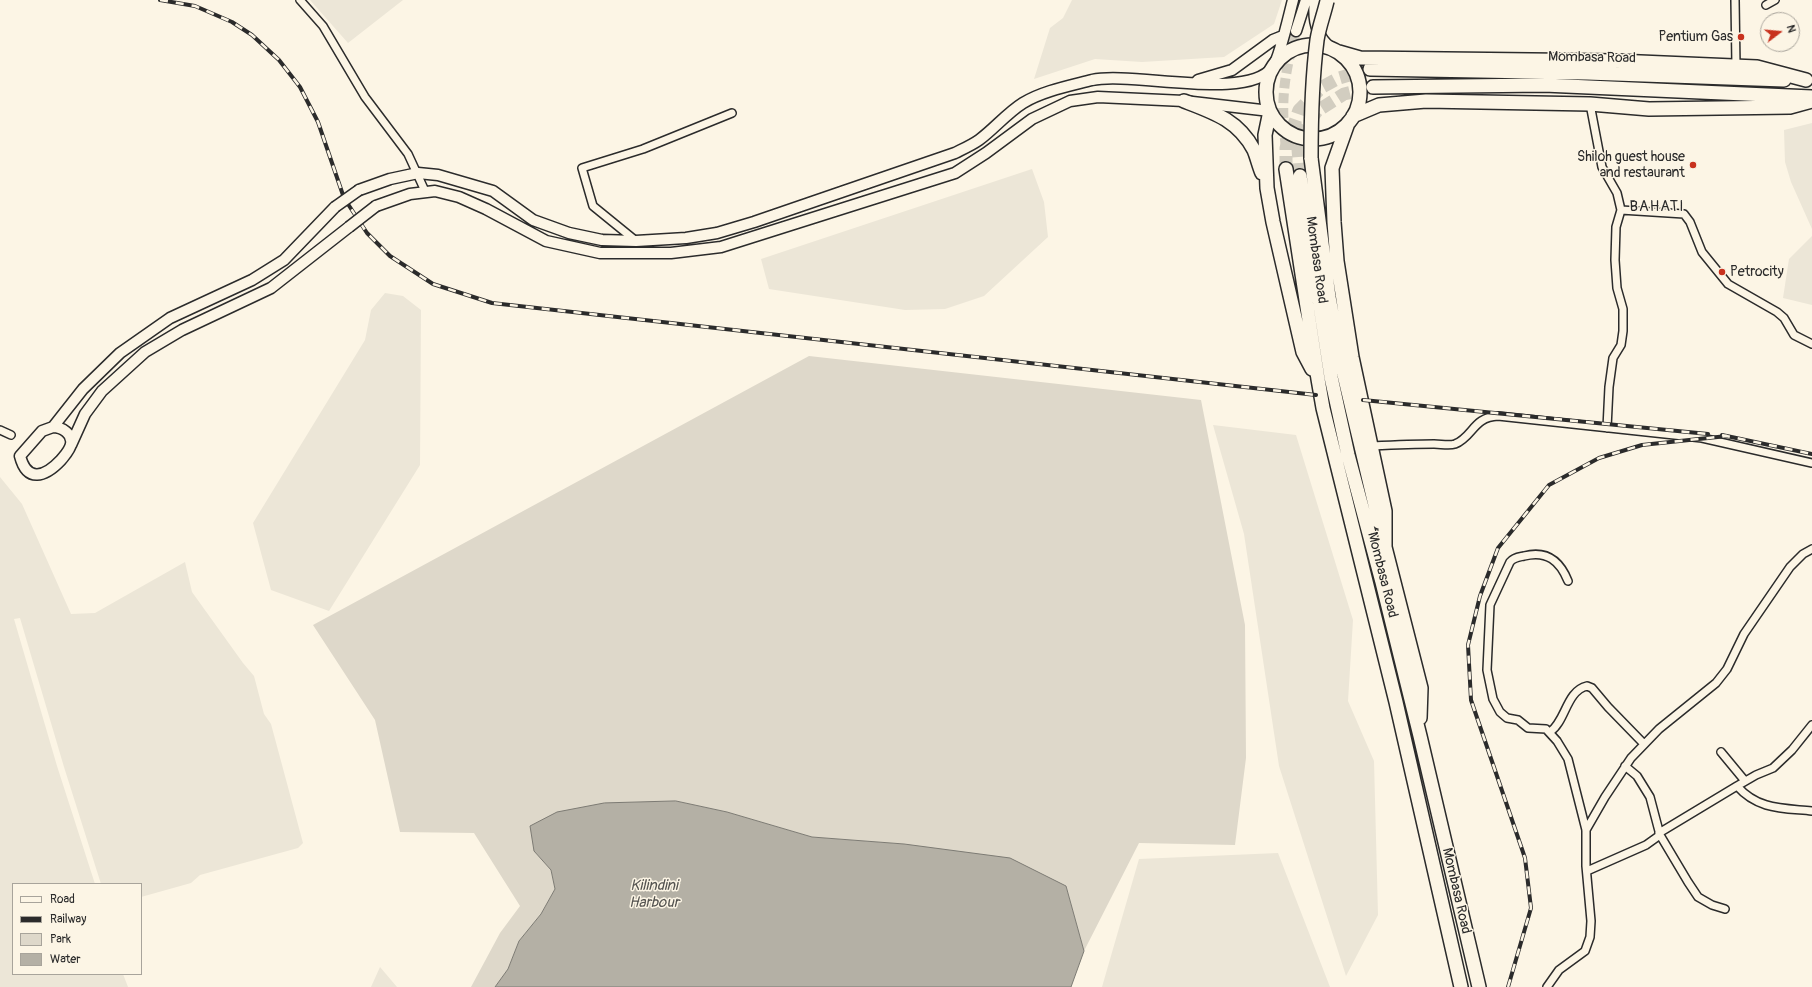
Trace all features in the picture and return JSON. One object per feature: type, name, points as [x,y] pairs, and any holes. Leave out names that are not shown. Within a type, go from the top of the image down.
[{"type":"highway","points":[[1323,0],[1317,40],[1311,118],[1312,158],[1329,297],[1340,362],[1421,688],[1420,736]]},
{"type":"highway","points":[[1809,80],[1757,67],[1617,61],[1360,58],[1310,44],[1296,48],[1282,55],[1272,67],[1267,81],[1266,97],[1270,111],[1279,125],[1292,134],[1306,139],[1322,138],[1336,133],[1351,119],[1379,105],[1426,101],[1590,104],[1649,109],[1790,107],[1812,102]]},
{"type":"highway","points":[[1334,50],[1354,68],[1359,81],[1359,99],[1332,168],[1334,222],[1344,308],[1352,357],[1385,511],[1385,547]]},
{"type":"highway","name":"Mombasa Road","points":[[1370,69],[1587,73],[1809,80]]},
{"type":"highway","name":"Mombasa Road","points":[[1373,87],[1544,85],[1812,97]]},
{"type":"highway","points":[[1184,101],[1223,117],[1242,132],[1254,150],[1267,188]]},
{"type":"highway","points":[[1270,111],[1265,135],[1267,188],[1272,222],[1303,352],[1318,379]]},
{"type":"highway","name":"Mombasa Road","points":[[1286,169],[1318,379],[1396,702],[1461,987]]},
{"type":"highway","name":"Mombasa Road","points":[[1300,176],[1331,377],[1344,439],[1420,736],[1479,987]]},
{"type":"main road","points":[[54,427],[83,389],[120,353],[170,318],[252,280],[284,260],[335,207],[359,190],[390,179],[418,173],[438,175],[493,191],[533,220],[569,233],[602,240],[636,241],[686,238],[717,232],[754,222],[955,153],[978,141],[1022,104],[1043,93],[1094,80],[1135,79],[1241,83],[1259,77],[1272,67],[1283,36],[1293,0]]},
{"type":"main road","points":[[1296,31],[1306,0]]},
{"type":"main road","points":[[1323,0],[1314,12],[1317,30],[1323,42],[1334,50]]},
{"type":"main road","points":[[1190,82],[1232,70],[1273,40],[1283,36]]},
{"type":"main road","points":[[71,445],[71,440],[66,431],[58,427],[42,431],[20,456],[23,467],[35,474],[46,472],[62,458],[71,445],[85,414],[102,391],[145,352],[182,330],[271,288],[376,206],[410,194],[435,191],[459,197],[486,209],[546,241],[600,253],[671,253],[721,247],[955,173],[986,153],[1032,119],[1070,101],[1098,97],[1184,101],[1270,111]]},
{"type":"street","points":[[300,0],[323,26],[365,97],[408,154],[418,173],[425,192]]},
{"type":"street","points":[[1735,0],[1736,66]]},
{"type":"street","points":[[1766,5],[1774,0]]},
{"type":"street","points":[[1590,104],[1602,167],[1617,193],[1621,210],[1616,228],[1615,260],[1617,288],[1623,309],[1623,331],[1621,345],[1613,358],[1609,387],[1607,428]]},
{"type":"street","points":[[636,241],[593,206],[581,168],[643,149],[732,113]]},
{"type":"street","points":[[1621,210],[1684,214],[1690,222],[1702,252],[1728,284],[1781,315],[1794,335],[1812,344]]},
{"type":"street","points":[[1372,446],[1451,445],[1462,440],[1476,424],[1492,416],[1702,438],[1812,463]]},
{"type":"street","points":[[0,430],[11,435]]},
{"type":"street","points":[[1586,830],[1625,766],[1659,729],[1716,683],[1727,669],[1744,634],[1790,567],[1803,554],[1812,549]]},
{"type":"street","points":[[1547,987],[1560,970],[1583,954],[1588,946],[1591,921],[1587,871],[1586,830],[1568,759],[1550,732],[1543,727],[1528,728],[1518,720],[1503,716],[1495,704],[1487,670],[1489,610],[1493,595],[1510,562],[1515,558],[1535,553],[1550,558],[1561,566],[1568,581]]},
{"type":"street","points":[[1550,732],[1559,723],[1572,698],[1579,689],[1587,686],[1592,688],[1608,708],[1644,744]]},
{"type":"street","points":[[1587,871],[1646,845],[1659,834],[1744,781],[1774,768],[1792,750],[1812,725]]},
{"type":"street","points":[[1721,752],[1744,781]]},
{"type":"street","points":[[1625,766],[1637,776],[1650,797],[1659,834],[1698,896],[1712,905],[1725,909]]},
{"type":"street","points":[[1737,786],[1750,798],[1767,806],[1812,811]]},
{"type":"shaded area","points":[[310,0],[403,0],[348,43]]},
{"type":"shaded area","points":[[1072,0],[1282,0],[1274,24],[1224,57],[1142,62],[1095,59],[1034,79],[1050,28],[1063,18]]},
{"type":"shaded area","points":[[1812,123],[1812,229],[1791,182],[1785,162],[1784,130]]},
{"type":"shaded area","points":[[1032,169],[1044,202],[1048,237],[984,296],[945,309],[905,310],[769,289],[761,259]]},
{"type":"shaded area","points":[[1812,236],[1812,305],[1783,298],[1789,259]]},
{"type":"shaded area","points":[[385,293],[403,296],[421,310],[420,465],[329,611],[271,590],[253,523],[365,340],[371,310]]},
{"type":"shaded area","points":[[1213,425],[1296,435],[1353,620],[1348,701],[1374,761],[1378,915],[1346,976],[1279,766],[1244,534]]},
{"type":"shaded area","points":[[0,477],[22,504],[71,614],[95,613],[185,562],[192,592],[254,676],[264,714],[271,724],[303,843],[298,848],[200,875],[191,883],[142,897],[142,883],[101,883],[64,767],[20,618],[14,619],[57,766],[95,883],[12,883],[12,975],[123,975],[128,987],[0,987]]},
{"type":"shaded area","points":[[1278,853],[1330,987],[1102,987],[1139,859]]},
{"type":"shaded area","points":[[380,967],[397,987],[371,987]]},
{"type":"green space","points":[[809,356],[1201,400],[1245,625],[1246,758],[1235,845],[1139,843],[1084,951],[1066,886],[904,844],[812,837],[727,812],[676,801],[534,851],[551,870],[555,889],[541,914],[519,941],[508,969],[495,987],[471,987],[500,933],[520,906],[474,833],[400,832],[375,720],[313,625]]},
{"type":"water","name":"Kilindini Harbour","points":[[676,801],[727,812],[812,837],[904,844],[1010,858],[1066,886],[1084,951],[1071,987],[495,987],[508,969],[519,941],[541,914],[555,889],[551,870],[534,851],[530,826],[557,812],[604,803]]},
{"type":"tunnel","points":[[1286,148],[1283,116],[1284,89],[1296,31]]},
{"type":"tunnel","points":[[1286,169],[1286,148],[1299,110],[1322,87],[1339,78],[1370,69]]},
{"type":"tunnel","points":[[1300,176],[1298,149],[1305,127],[1317,111],[1344,94],[1373,87]]},
{"type":"railway","points":[[160,0],[195,6],[232,22],[252,35],[279,60],[300,87],[318,122],[344,198],[367,233],[390,256],[433,284],[492,303],[1316,395]]},
{"type":"railway","points":[[1363,400],[1708,434]]},
{"type":"railway","points":[[1722,435],[1812,454]]},
{"type":"railway","points":[[1508,987],[1531,908],[1525,858],[1471,700],[1468,645],[1480,596],[1498,548],[1549,485],[1599,458],[1642,445],[1727,436]]},
{"type":"place","name":"Pentium Gas","points":[[1741,37]]},
{"type":"place","name":"Shiloh guest house and restaurant","points":[[1693,165]]},
{"type":"place","name":"Petrocity","points":[[1722,272]]},
{"type":"district","name":"BAHATI","points":[[1657,207]]}]
